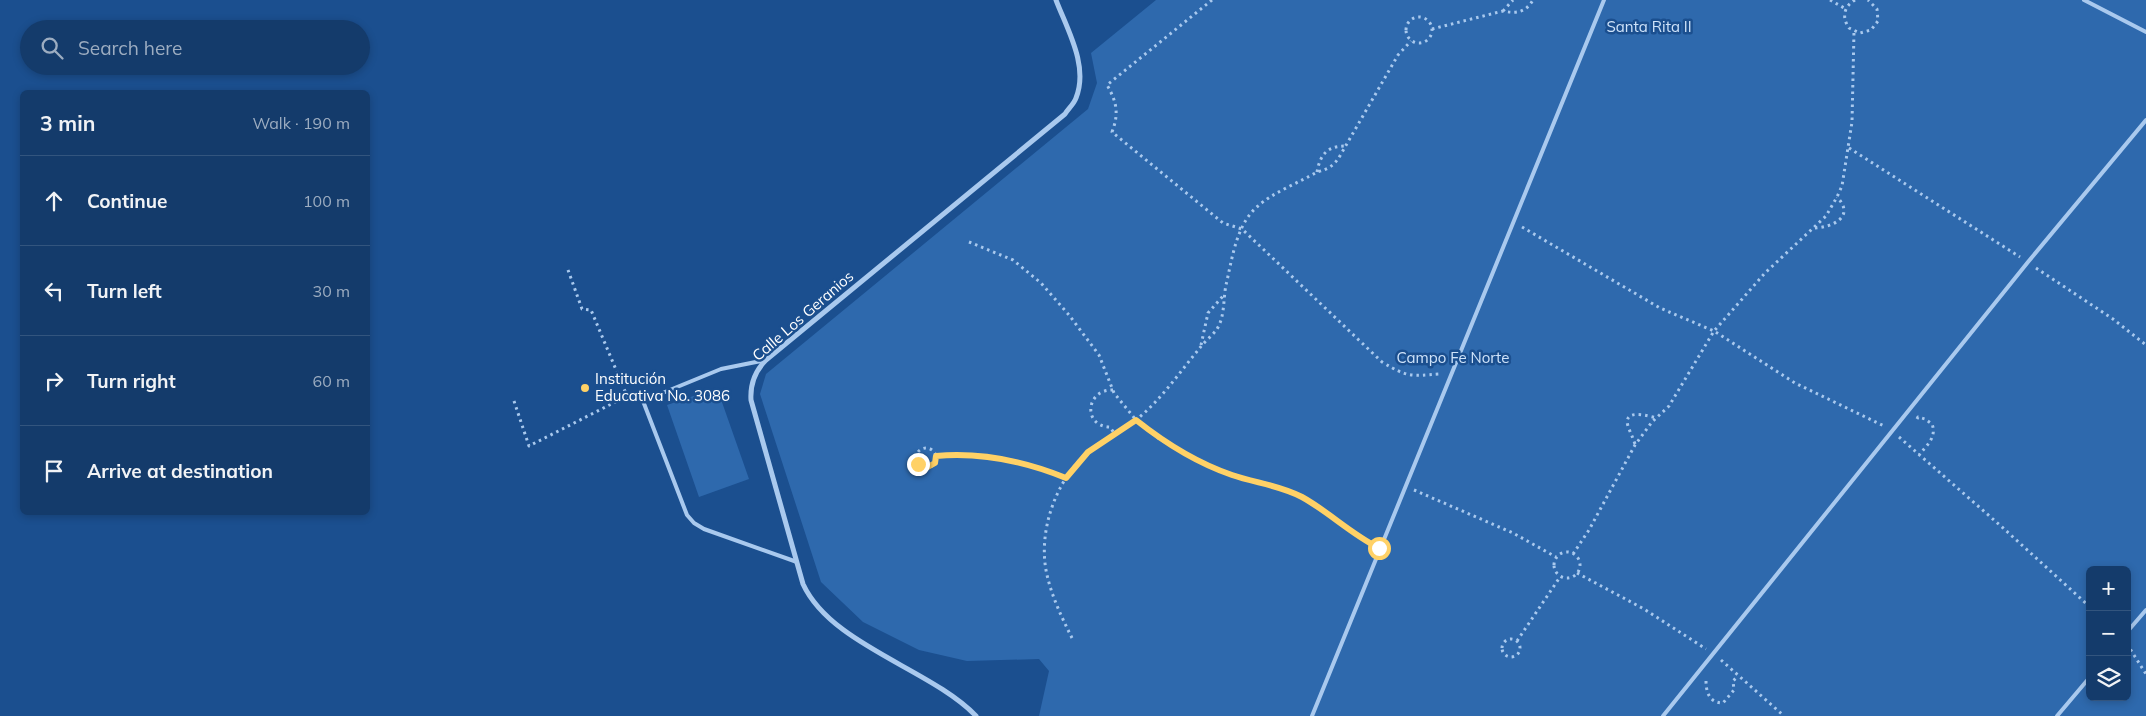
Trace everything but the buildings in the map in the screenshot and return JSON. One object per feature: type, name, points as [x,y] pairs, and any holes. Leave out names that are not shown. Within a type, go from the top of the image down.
[{"type":"street","name":"Calle Los Geranios","points":[[976,716],[953,696],[862,642],[818,608],[806,591],[751,400],[753,378],[766,360],[1065,114],[1078,92],[1079,65],[1056,0]]},
{"type":"lane","points":[[1312,716],[1604,0]]},
{"type":"lane","points":[[2084,0],[2146,32]]},
{"type":"lane","points":[[1663,716],[2028,262],[2146,120]]},
{"type":"lane","points":[[766,360],[721,368],[643,400],[688,515],[694,523],[704,529],[797,562]]},
{"type":"lane","points":[[2131,627],[2146,610]]},
{"type":"lane","points":[[2057,716],[2086,682]]},
{"type":"path","points":[[1212,0],[1107,85],[1118,109],[1117,120],[1112,132],[1223,222],[1242,228],[1382,362],[1403,374],[1411,376],[1451,373]]},
{"type":"path","points":[[1503,12],[1513,0]]},
{"type":"path","points":[[1432,29],[1503,12],[1514,13],[1523,11],[1533,0]]},
{"type":"path","points":[[1830,0],[1846,9]]},
{"type":"path","points":[[1855,0],[1846,9],[1846,23],[1854,31],[1865,32],[1875,26],[1878,15],[1877,9],[1869,0]]},
{"type":"path","points":[[1416,17],[1425,18],[1431,24],[1432,29],[1430,37],[1424,42],[1411,41],[1408,38],[1406,29],[1412,19],[1416,17]]},
{"type":"path","points":[[1573,554],[1589,530],[1635,445],[1669,406],[1714,331],[1765,272],[1826,216],[1837,197],[1842,186],[1852,122],[1854,31]]},
{"type":"path","points":[[1072,638],[1061,615],[1047,574],[1045,554],[1048,521],[1066,478],[1088,452],[1136,420],[1156,401],[1216,329],[1224,312],[1224,295],[1242,228],[1249,215],[1258,205],[1317,172],[1333,166],[1398,55],[1411,41]]},
{"type":"path","points":[[1317,172],[1326,150],[1345,146]]},
{"type":"path","points":[[1849,148],[2028,262],[2113,319],[2146,345]]},
{"type":"path","points":[[1814,228],[1832,225],[1839,221],[1844,209],[1842,202],[1837,197]]},
{"type":"path","points":[[1513,222],[1660,308],[1714,331],[1795,383],[1849,407],[1893,430],[2086,603]]},
{"type":"path","points":[[969,242],[1013,260],[1040,282],[1069,314],[1099,355],[1113,390],[1136,420],[1158,438],[1194,459],[1233,476],[1272,485],[1301,496],[1363,540],[1379,548]]},
{"type":"path","points":[[568,270],[582,309],[591,310],[627,396]]},
{"type":"path","points":[[1201,346],[1208,313],[1224,295]]},
{"type":"path","points":[[1113,390],[1104,390],[1098,394],[1092,402],[1090,411],[1097,424],[1110,427],[1114,433]]},
{"type":"path","points":[[514,401],[529,446],[627,396],[643,400]]},
{"type":"path","points":[[1635,445],[1628,428],[1627,421],[1630,416],[1642,413],[1657,418]]},
{"type":"path","points":[[1912,424],[1918,417],[1925,419],[1934,428],[1932,438],[1919,455]]},
{"type":"path","points":[[1901,438],[1906,431]]},
{"type":"path","points":[[923,448],[930,448],[936,456],[935,463],[926,468],[920,466],[915,457],[918,451],[923,448]]},
{"type":"path","points":[[936,456],[972,455],[1009,460],[1066,478]]},
{"type":"path","points":[[1405,485],[1513,533],[1556,557]]},
{"type":"path","points":[[1563,553],[1573,554],[1580,564],[1577,573],[1571,578],[1560,577],[1554,569],[1556,557],[1563,553]]},
{"type":"path","points":[[1577,573],[1644,609],[1713,654],[1784,716]]},
{"type":"path","points":[[1517,641],[1560,577]]},
{"type":"path","points":[[1512,639],[1517,641],[1519,646],[1516,654],[1508,656],[1503,652],[1502,644],[1506,640],[1512,639]]},
{"type":"path","points":[[2131,650],[2146,674]]},
{"type":"path","points":[[1716,668],[1722,661]]},
{"type":"path","points":[[1711,674],[1706,680],[1706,691],[1711,699],[1717,703],[1723,703],[1729,698],[1734,690],[1733,681],[1738,676]]},
{"type":"green space","name":"Campo Fe Norte","points":[[1156,0],[2146,0],[2146,716],[1039,716],[1049,671],[1039,659],[967,661],[919,650],[863,622],[821,582],[760,394],[766,374],[1088,109],[1097,83],[1091,53]]},
{"type":"green space","points":[[717,388],[749,479],[699,497],[667,405]]},
{"type":"place","name":"Institución Educativa No. 3086","points":[[585,388]]},
{"type":"route","points":[[918,464],[923,468],[933,466],[936,456],[954,454],[984,456],[1029,465],[1066,478],[1088,452],[1136,420],[1158,438],[1194,459],[1233,476],[1272,485],[1301,496],[1363,540],[1379,548]]},
{"type":"park label","name":"Santa Rita II","points":[[1649,27]]}]
